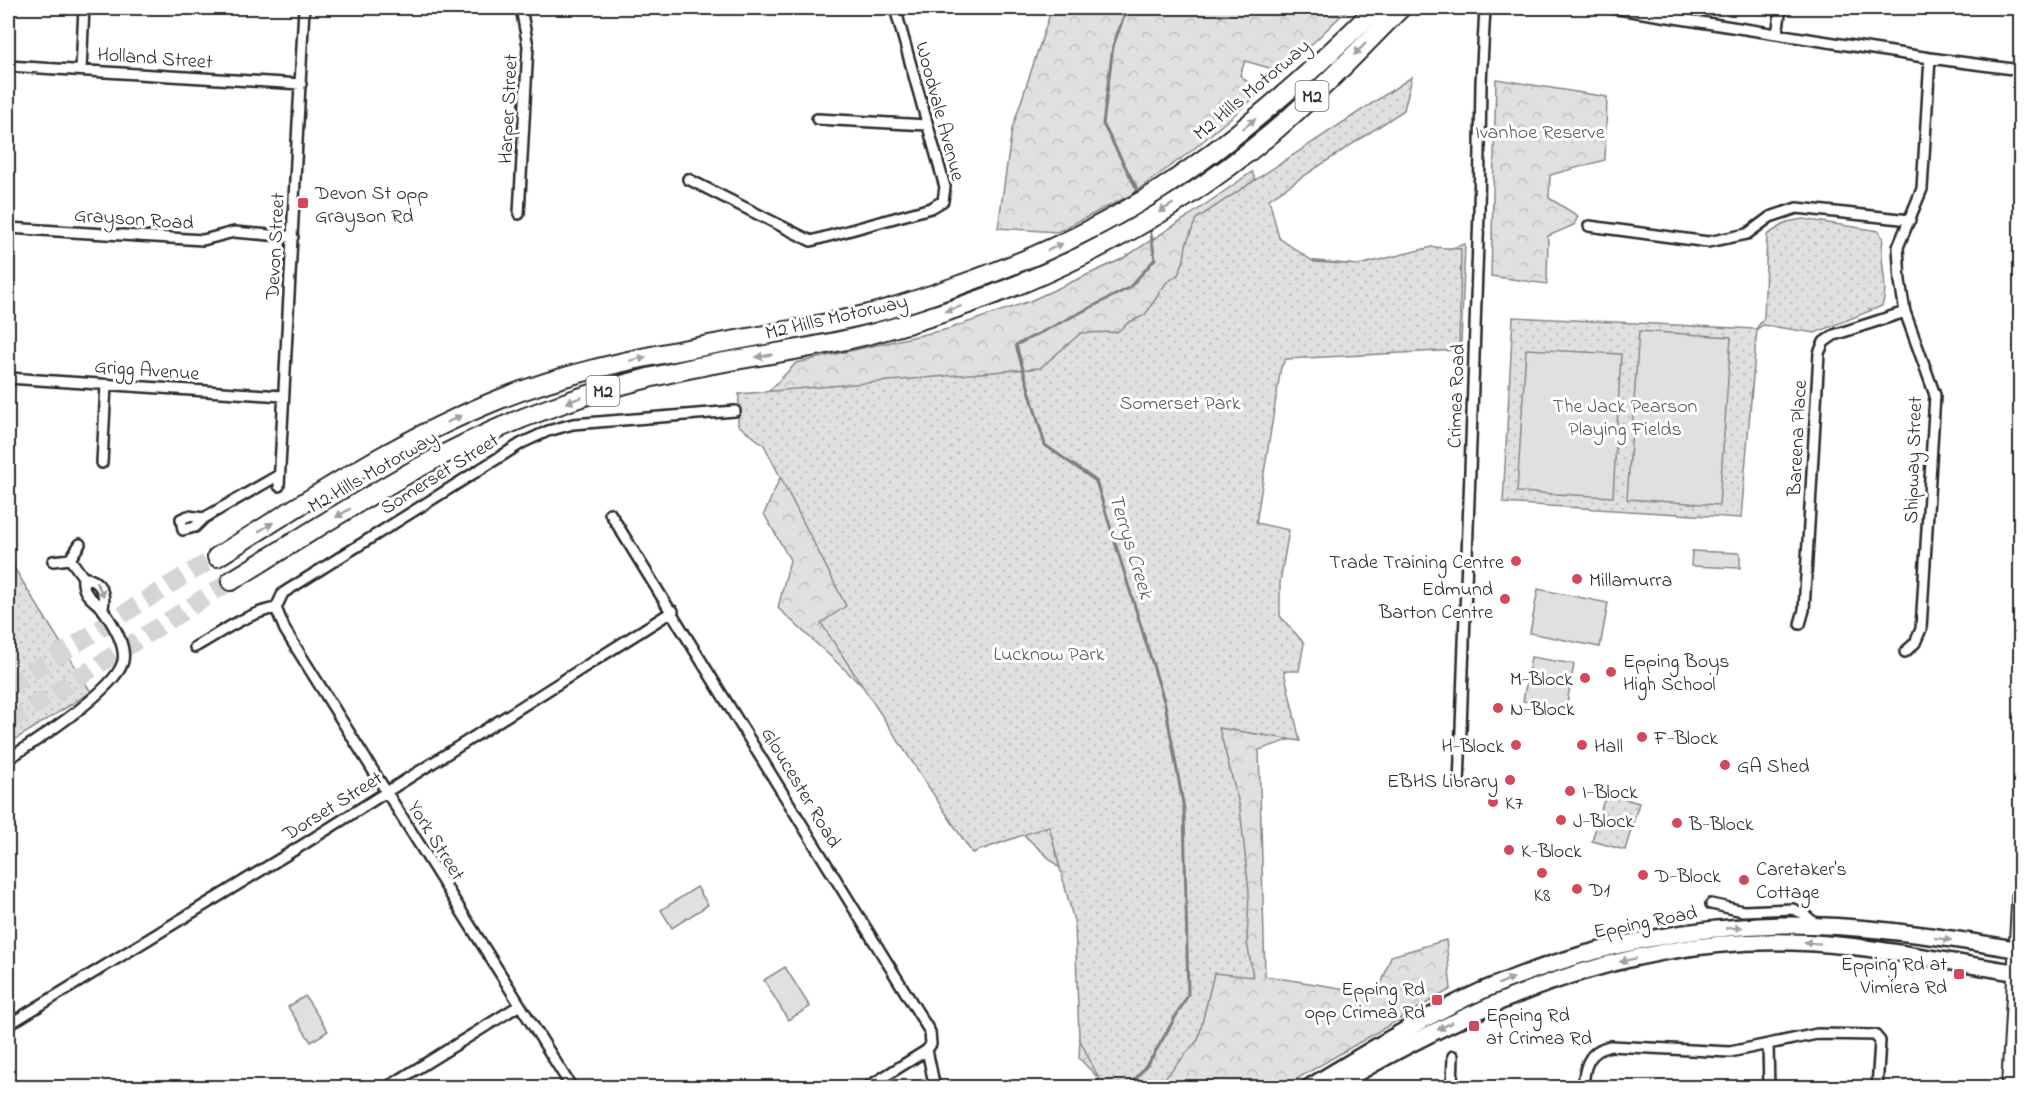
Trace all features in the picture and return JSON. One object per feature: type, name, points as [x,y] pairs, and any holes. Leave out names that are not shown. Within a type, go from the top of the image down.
[{"type":"highway","name":"M2 Hills Motorway","points":[[217,557],[370,462],[419,435],[521,391],[610,365],[863,316],[912,302],[1001,271],[1059,245],[1131,207],[1202,159],[1306,76],[1376,8]]},
{"type":"highway","name":"M2 Hills Motorway","points":[[231,581],[453,449],[495,429],[545,410],[594,393],[652,377],[868,335],[1008,290],[1068,264],[1131,230],[1215,176],[1287,119],[1401,8]]},
{"type":"main road","name":"Epping Road","points":[[1308,1088],[1462,1000],[1503,982],[1554,963],[1609,947],[1676,933],[1726,928],[1817,925],[1885,931],[2018,949]]},
{"type":"main road","name":"Epping Road","points":[[1331,1088],[1454,1022],[1517,993],[1580,972],[1662,953],[1738,944],[1803,943],[1903,953],[2018,973]]},
{"type":"street","points":[[81,70],[84,8]]},
{"type":"street","name":"Devon Street","points":[[279,486],[304,8]]},
{"type":"street","name":"Harper Street","points":[[519,214],[528,46],[521,8]]},
{"type":"street","name":"Woodvale Avenue","points":[[688,179],[811,241],[932,208],[943,201],[945,187],[894,8]]},
{"type":"street","name":"Crimea Road","points":[[1459,786],[1485,8]]},
{"type":"street","points":[[1611,8],[2020,70]]},
{"type":"street","points":[[1777,34],[1781,8]]},
{"type":"street","name":"Shipway Street","points":[[1905,652],[1916,644],[1921,629],[1935,395],[1905,312],[1898,247],[1923,189],[1930,58]]},
{"type":"street","name":"Holland Street","points":[[8,66],[301,84]]},
{"type":"street","points":[[817,118],[927,124]]},
{"type":"street","points":[[1589,226],[1708,242],[1747,234],[1770,217],[1797,208],[1910,220]]},
{"type":"street","name":"Grayson Road","points":[[8,228],[202,240],[234,232],[293,237]]},
{"type":"street","name":"Bareena Place","points":[[1800,624],[1804,610],[1819,353],[1824,342],[1834,335],[1905,312]]},
{"type":"street","name":"Grigg Avenue","points":[[8,378],[284,396]]},
{"type":"street","points":[[102,463],[106,385]]},
{"type":"street","name":"Somerset Street","points":[[276,608],[283,593],[522,443],[548,431],[573,424],[735,411]]},
{"type":"street","points":[[204,518],[279,475]]},
{"type":"street","name":"Gloucester Road","points":[[610,513],[673,611],[930,1032],[932,1038],[927,1050],[935,1088]]},
{"type":"street","points":[[70,560],[80,544]]},
{"type":"street","points":[[53,561],[70,560]]},
{"type":"street","points":[[70,560],[83,577],[99,583],[105,598],[103,608]]},
{"type":"street","points":[[8,759],[54,730],[111,681],[120,669],[124,653],[121,641],[103,608],[84,590],[83,577]]},
{"type":"street","points":[[195,647],[247,617],[263,610],[276,608]]},
{"type":"street","name":"York Street","points":[[276,608],[285,630],[572,1088]]},
{"type":"street","name":"Dorset Street","points":[[8,1026],[673,611]]},
{"type":"street","points":[[2009,1088],[2018,973],[2020,887]]},
{"type":"street","points":[[1711,904],[1743,911],[1793,909],[1804,914],[1817,925]]},
{"type":"street","points":[[386,1088],[520,1005]]},
{"type":"street","points":[[1583,1088],[1585,1065],[1595,1051],[1602,1047],[1719,1052],[1768,1046],[1817,1034],[1878,1036],[1880,1041],[1877,1088]]},
{"type":"street","points":[[1768,1046],[1769,1088]]},
{"type":"street","points":[[866,1088],[927,1050]]},
{"type":"street","points":[[1452,1088],[1453,1056]]},
{"type":"green space","points":[[1052,8],[1349,8],[1283,72],[1245,61],[1240,75],[1260,93],[1190,152],[1129,196],[1057,232],[998,228],[1012,129]]},
{"type":"green space","name":"Lucknow Park","points":[[1412,77],[1404,110],[1269,199],[1279,238],[1314,262],[1359,265],[1432,247],[1461,249],[1459,350],[1286,359],[1281,367],[1256,523],[1289,530],[1280,582],[1280,616],[1304,643],[1299,671],[1284,671],[1300,741],[1219,728],[1240,808],[1249,892],[1247,942],[1253,977],[1214,973],[1198,1040],[1157,1087],[1093,1087],[1099,1079],[1079,1038],[1075,925],[1049,826],[972,853],[821,623],[846,606],[764,445],[738,425],[739,394],[1040,368],[1081,333],[1117,332],[1128,323],[1145,315],[1166,283],[1178,275],[1196,219]]},
{"type":"green space","name":"Ivanhoe Reserve","points":[[1496,79],[1607,97],[1605,160],[1550,175],[1549,198],[1578,216],[1574,225],[1548,236],[1547,284],[1491,276]]},
{"type":"green space","name":"Lucknow Park","points":[[1252,172],[1287,258],[1386,268],[1465,244],[1461,344],[1278,348],[1256,523],[1274,612],[1295,738],[1259,750],[1265,976],[1378,994],[1391,956],[1446,940],[1451,989],[1283,1087],[1092,1087],[1099,1079],[1079,1058],[1088,894],[778,608],[790,560],[764,514],[783,471],[752,409],[796,363],[948,329],[1030,301],[1122,259]]},
{"type":"green space","name":"The Jack Pearson Playing Fields","points":[[1803,219],[1879,231],[1883,239],[1884,298],[1882,306],[1815,333],[1763,325],[1757,329],[1741,518],[1503,503],[1513,317],[1756,329],[1764,318],[1767,235],[1787,222]]},
{"type":"green space","points":[[1639,331],[1731,337],[1719,505],[1627,499]]},
{"type":"green space","points":[[1526,349],[1621,354],[1613,497],[1517,492]]},
{"type":"green space","points":[[1692,551],[1740,553],[1740,568],[1691,566]]},
{"type":"green space","points":[[8,558],[91,692],[8,744]]},
{"type":"green space","points":[[1538,589],[1608,603],[1600,647],[1530,633]]},
{"type":"green space","points":[[1531,657],[1574,664],[1566,709],[1523,701]]},
{"type":"green space","points":[[1606,793],[1639,803],[1625,850],[1592,841]]},
{"type":"green space","points":[[697,887],[708,905],[672,928],[661,910]]},
{"type":"green space","points":[[785,967],[810,1007],[788,1020],[764,980]]},
{"type":"green space","points":[[305,996],[328,1031],[311,1042],[288,1007]]},
{"type":"waterway","name":"Terrys Creek","points":[[1127,8],[1113,46],[1103,124],[1139,193]]},
{"type":"waterway","name":"Terrys Creek","points":[[1129,1088],[1153,1056],[1188,995],[1184,809],[1165,704],[1096,481],[1045,445],[1016,345],[1129,288],[1155,259],[1150,228]]},
{"type":"tunnel","points":[[8,687],[217,557]]},
{"type":"tunnel","points":[[8,722],[231,581]]},
{"type":"place","name":"Devon St opp Grayson Rd","points":[[303,203]]},
{"type":"place","name":"Trade Training Centre","points":[[1516,561]]},
{"type":"place","name":"Millamurra","points":[[1577,579]]},
{"type":"place","name":"Edmund Barton Centre","points":[[1505,599]]},
{"type":"place","name":"Epping Boys High School","points":[[1611,672]]},
{"type":"place","name":"M-Block","points":[[1585,678]]},
{"type":"place","name":"N-Block","points":[[1498,708]]},
{"type":"place","name":"F-Block","points":[[1642,737]]},
{"type":"place","name":"H-Block","points":[[1516,745]]},
{"type":"place","name":"Hall","points":[[1582,745]]},
{"type":"place","name":"GA Shed","points":[[1725,765]]},
{"type":"place","name":"EBHS Library","points":[[1510,780]]},
{"type":"place","name":"I-Block","points":[[1570,791]]},
{"type":"place","name":"K7","points":[[1493,802]]},
{"type":"place","name":"J-Block","points":[[1561,820]]},
{"type":"place","name":"B-Block","points":[[1677,823]]},
{"type":"place","name":"K-Block","points":[[1509,850]]},
{"type":"place","name":"K8","points":[[1542,873]]},
{"type":"place","name":"D-Block","points":[[1643,875]]},
{"type":"place","name":"Caretaker's Cottage","points":[[1744,880]]},
{"type":"place","name":"D1","points":[[1577,889]]},
{"type":"place","name":"Epping Rd at Vimiera Rd","points":[[1959,974]]},
{"type":"place","name":"Epping Rd opp Crimea Rd","points":[[1437,1000]]},
{"type":"place","name":"Epping Rd at Crimea Rd","points":[[1474,1026]]},
{"type":"park label","name":"Somerset Park","points":[[1180,402]]}]
